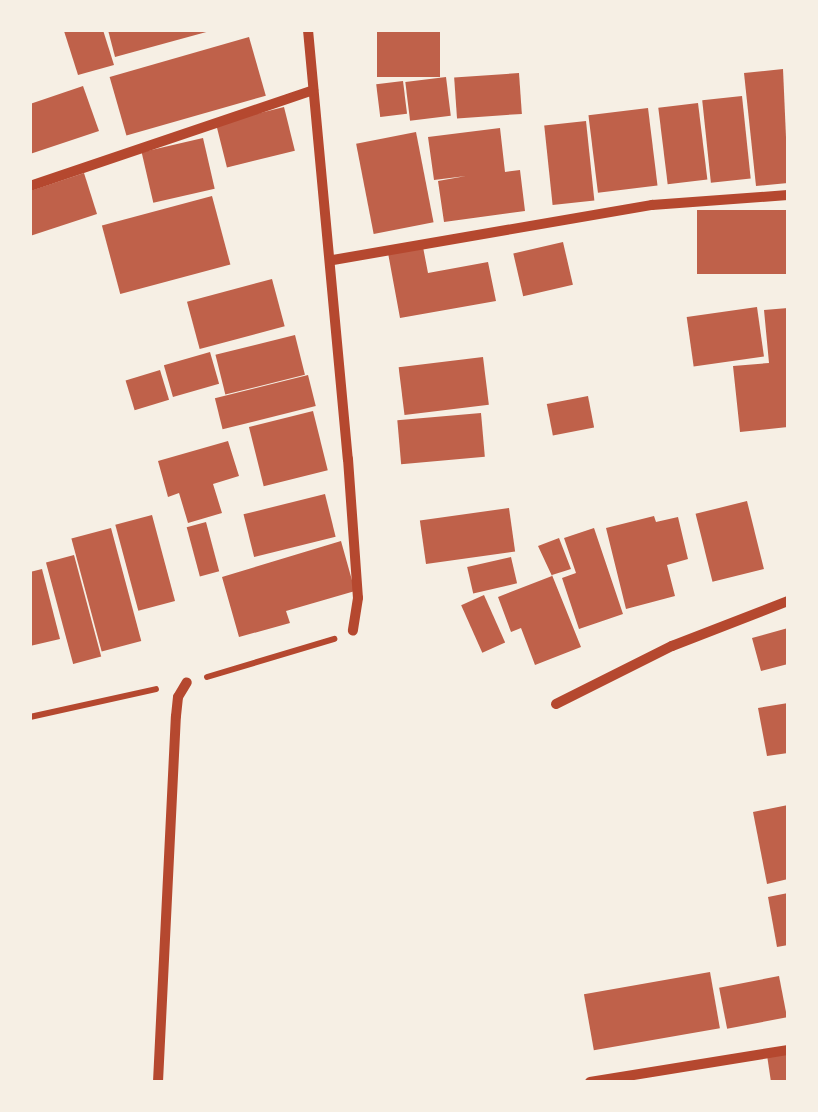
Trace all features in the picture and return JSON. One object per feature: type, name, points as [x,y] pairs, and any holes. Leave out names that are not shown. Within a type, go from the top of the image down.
[{"type":"street","points":[[308,30],[333,260],[358,598],[353,631]]},
{"type":"street","points":[[30,186],[313,90]]},
{"type":"street","points":[[333,260],[652,205],[788,195]]},
{"type":"street","points":[[556,704],[672,646],[788,602]]},
{"type":"street","points":[[158,1082],[176,716],[187,682]]},
{"type":"street","points":[[590,1082],[788,1050]]},
{"type":"building","points":[[103,30],[114,65],[78,75],[64,31]]},
{"type":"building","points":[[108,30],[210,30],[210,31],[115,57]]},
{"type":"building","points":[[377,30],[440,30],[440,77],[377,77]]},
{"type":"building","points":[[249,37],[266,96],[126,136],[110,77]]},
{"type":"building","points":[[783,69],[788,183],[756,186],[744,73]]},
{"type":"building","points":[[519,73],[522,114],[457,118],[454,78]]},
{"type":"building","points":[[446,77],[451,116],[410,121],[405,82]]},
{"type":"building","points":[[403,81],[407,114],[380,117],[376,84]]},
{"type":"building","points":[[83,86],[99,131],[30,154],[30,104]]},
{"type":"building","points":[[742,96],[751,179],[711,183],[702,100]]},
{"type":"building","points":[[698,103],[707,179],[668,184],[658,108]]},
{"type":"building","points":[[284,107],[295,151],[227,168],[216,124]]},
{"type":"building","points":[[648,108],[658,185],[598,193],[588,115]]},
{"type":"building","points":[[586,121],[594,201],[553,205],[544,125]]},
{"type":"building","points":[[500,128],[505,172],[520,170],[525,211],[444,222],[438,181],[466,176],[434,180],[428,137]]},
{"type":"building","points":[[416,132],[434,222],[374,234],[356,144]]},
{"type":"building","points":[[203,138],[215,189],[153,203],[142,152]]},
{"type":"building","points":[[84,173],[97,214],[30,236],[30,191]]},
{"type":"building","points":[[212,196],[230,265],[120,294],[102,226]]},
{"type":"building","points":[[697,210],[788,210],[788,274],[697,274]]},
{"type":"building","points":[[563,242],[573,285],[523,296],[513,253]]},
{"type":"building","points":[[423,247],[428,273],[488,262],[496,301],[400,318],[388,253]]},
{"type":"building","points":[[272,279],[285,326],[200,349],[187,302]]},
{"type":"building","points":[[757,307],[764,357],[694,366],[687,317]]},
{"type":"building","points":[[788,308],[788,427],[740,432],[733,366],[769,363],[764,310]]},
{"type":"building","points":[[295,335],[305,375],[225,395],[215,355]]},
{"type":"building","points":[[210,352],[219,384],[173,397],[164,365]]},
{"type":"building","points":[[483,357],[489,405],[404,415],[399,367]]},
{"type":"building","points":[[160,370],[169,400],[135,410],[126,381]]},
{"type":"building","points":[[308,375],[316,406],[223,429],[215,398]]},
{"type":"building","points":[[588,396],[594,427],[553,435],[547,404]]},
{"type":"building","points":[[313,411],[328,470],[264,486],[249,427]]},
{"type":"building","points":[[481,413],[485,457],[401,464],[397,420]]},
{"type":"building","points":[[228,441],[239,476],[213,484],[222,513],[188,523],[179,493],[168,497],[158,461]]},
{"type":"building","points":[[325,494],[336,537],[254,557],[243,514]]},
{"type":"building","points":[[747,501],[764,569],[713,582],[696,514]]},
{"type":"building","points":[[509,508],[515,552],[426,564],[420,521]]},
{"type":"building","points":[[152,515],[175,601],[138,611],[115,525]]},
{"type":"building","points":[[654,516],[656,522],[678,517],[688,559],[667,565],[675,596],[626,609],[606,528]]},
{"type":"building","points":[[206,522],[219,571],[200,576],[187,527]]},
{"type":"building","points":[[111,528],[141,641],[102,652],[71,539]]},
{"type":"building","points":[[594,528],[623,614],[579,629],[562,578],[576,573],[564,538]]},
{"type":"building","points":[[559,538],[571,569],[552,575],[581,647],[535,665],[521,628],[511,632],[498,597],[552,576],[538,546]]},
{"type":"building","points":[[341,541],[355,591],[286,611],[290,623],[239,637],[222,577]]},
{"type":"building","points":[[74,555],[101,656],[73,664],[46,563]]},
{"type":"building","points":[[511,557],[517,583],[473,593],[467,567]]},
{"type":"building","points":[[42,569],[60,639],[30,646],[30,572]]},
{"type":"building","points":[[484,595],[505,643],[482,653],[461,605]]},
{"type":"building","points":[[788,628],[788,664],[761,671],[752,638]]},
{"type":"building","points":[[788,703],[788,753],[767,756],[758,708]]},
{"type":"building","points":[[788,805],[788,879],[767,884],[753,812]]},
{"type":"building","points":[[788,893],[788,945],[777,947],[768,897]]},
{"type":"building","points":[[710,972],[720,1028],[594,1050],[584,994]]},
{"type":"building","points":[[779,976],[787,1017],[727,1029],[719,988]]},
{"type":"building","points":[[788,1051],[788,1082],[771,1082],[767,1055]]}]
